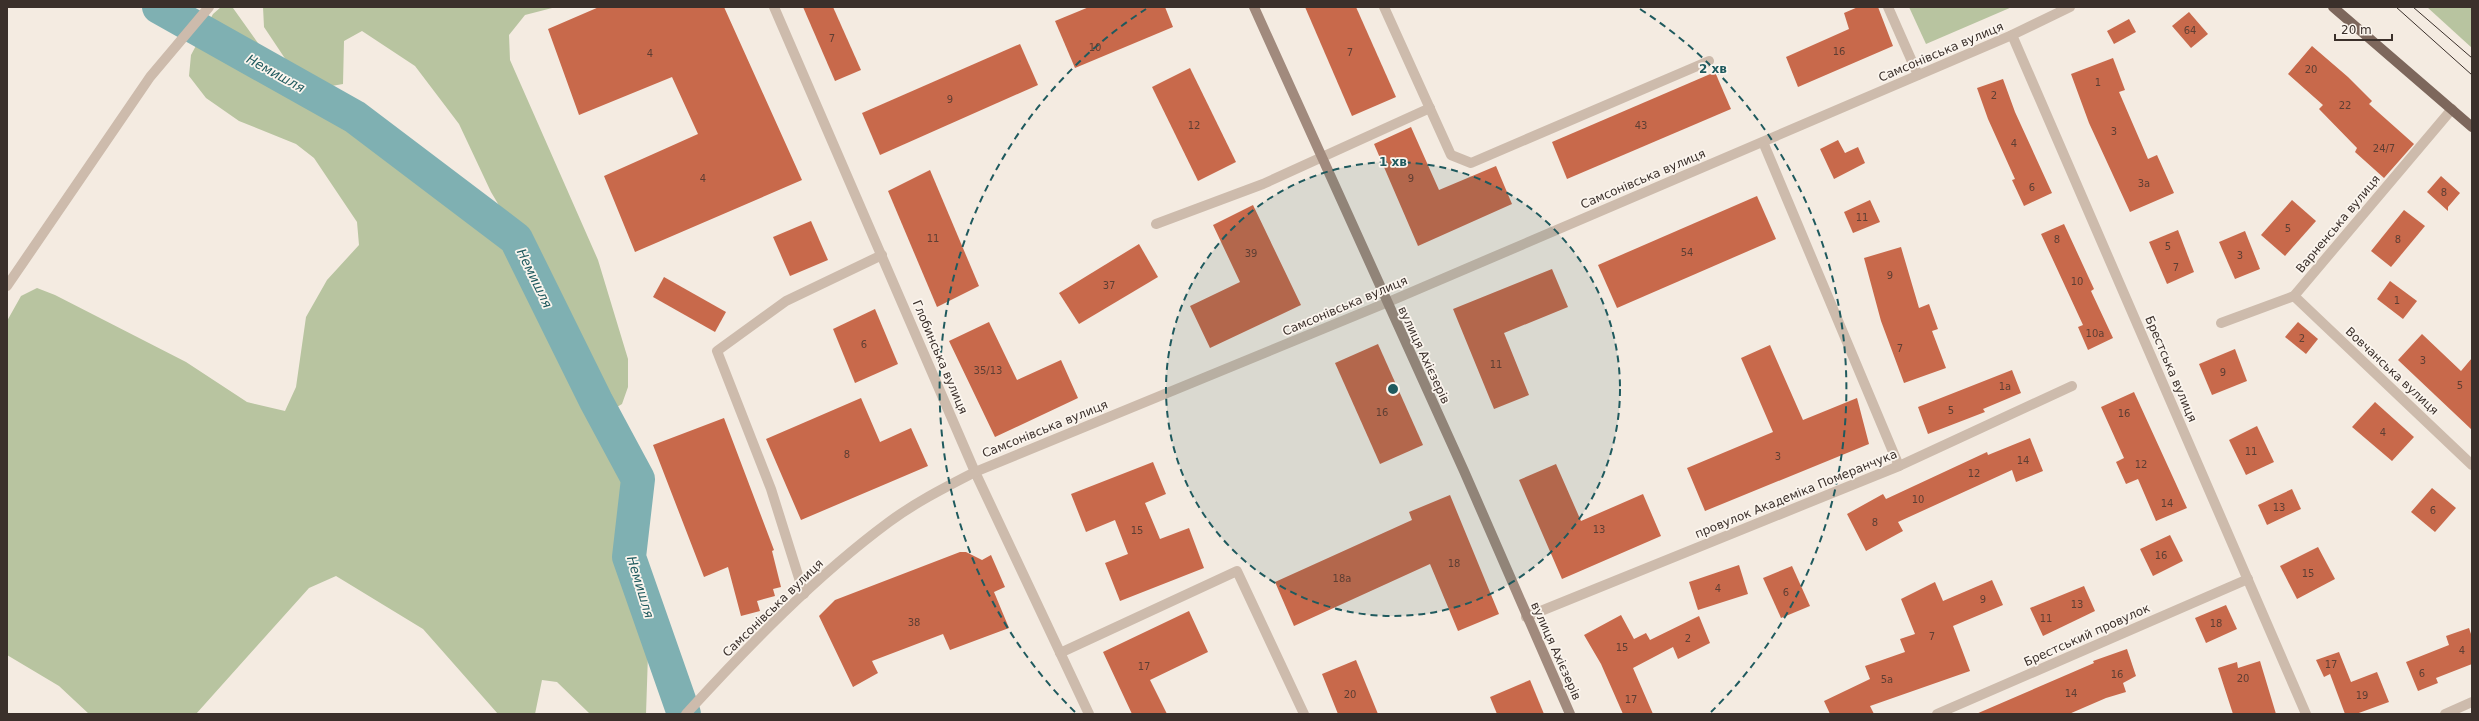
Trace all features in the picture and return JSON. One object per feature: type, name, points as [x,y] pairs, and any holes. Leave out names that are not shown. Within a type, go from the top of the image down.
[{"type":"main road","name":"вулиця Ахієзерів","points":[[1254,7],[1386,303],[1464,471],[1526,617],[1570,714]]},
{"type":"main road","points":[[2333,7],[2452,109],[2470,122]]},
{"type":"street","points":[[7,286],[150,77],[209,7]]},
{"type":"street","name":"Глобинська вулиця","points":[[774,7],[975,472],[1089,714]]},
{"type":"street","points":[[1384,7],[1451,155],[1471,163],[1709,61]]},
{"type":"street","points":[[1888,7],[1918,75]]},
{"type":"street","name":"Самсонівська вулиця","points":[[686,714],[804,594],[845,557],[889,522],[923,499],[975,472],[1386,303],[2012,35],[2070,7]]},
{"type":"street","name":"Брестська вулиця","points":[[2012,35],[2306,714]]},
{"type":"street","points":[[1156,224],[1263,184],[1430,108]]},
{"type":"street","name":"Варненська вулиця","points":[[2221,323],[2294,296],[2452,109]]},
{"type":"street","points":[[1763,142],[1899,466]]},
{"type":"street","points":[[804,594],[771,488],[717,351],[786,301],[882,255]]},
{"type":"street","name":"Вовчанська вулиця","points":[[2294,296],[2472,465]]},
{"type":"street","name":"провулок Академіка Померанчука","points":[[1526,617],[1899,466],[2072,386]]},
{"type":"street","points":[[1060,653],[1237,571],[1304,714]]},
{"type":"street","name":"Брестський провулок","points":[[1937,714],[2248,579]]},
{"type":"street","points":[[2445,714],[2472,702]]},
{"type":"green space","points":[[221,7],[233,8],[270,60],[288,90],[348,125],[441,190],[512,251],[629,480],[619,567],[648,654],[646,714],[590,714],[557,682],[542,680],[535,714],[498,714],[423,629],[336,576],[309,588],[196,714],[89,714],[59,686],[7,655],[7,321],[21,296],[37,288],[55,295],[186,362],[247,402],[285,411],[296,387],[306,317],[327,280],[359,245],[357,222],[314,158],[296,144],[239,121],[206,98],[189,76],[191,55],[213,14]]},
{"type":"green space","points":[[263,7],[556,7],[525,15],[509,35],[510,60],[598,260],[628,359],[628,387],[622,404],[612,410],[603,398],[530,249],[513,229],[491,192],[459,124],[415,66],[362,31],[344,41],[343,84],[320,88],[286,60],[264,27]]},
{"type":"green space","points":[[1909,7],[2012,7],[1926,44]]},
{"type":"green space","points":[[2427,7],[2472,7],[2472,48]]},
{"type":"building","points":[[599,7],[724,7],[802,180],[635,252],[604,176],[698,134],[672,77],[579,115],[548,29]]},
{"type":"building","points":[[803,7],[833,7],[861,70],[835,81]]},
{"type":"building","points":[[1089,7],[1165,7],[1173,27],[1075,68],[1055,21]]},
{"type":"building","points":[[1305,7],[1356,7],[1396,97],[1352,116]]},
{"type":"building","points":[[1858,7],[1878,7],[1893,46],[1798,87],[1786,57],[1849,29],[1844,13]]},
{"type":"building","points":[[2189,12],[2208,34],[2191,48],[2172,26]]},
{"type":"building","points":[[2129,19],[2136,32],[2114,44],[2107,31]]},
{"type":"building","points":[[1020,44],[1038,85],[880,155],[862,113]]},
{"type":"building","points":[[2312,46],[2348,77],[2372,101],[2369,104],[2414,144],[2384,178],[2355,152],[2357,148],[2319,109],[2323,105],[2288,74]]},
{"type":"building","points":[[2113,58],[2125,90],[2119,92],[2148,159],[2157,155],[2174,193],[2130,212],[2089,123],[2071,74]]},
{"type":"building","points":[[1190,68],[1236,162],[1198,181],[1152,87]]},
{"type":"building","points":[[1715,72],[1731,109],[1567,179],[1552,142]]},
{"type":"building","points":[[2003,79],[2015,112],[2052,193],[2024,206],[2012,180],[2015,179],[1988,119],[1977,88]]},
{"type":"building","points":[[1411,127],[1439,190],[1496,166],[1512,204],[1418,246],[1374,144]]},
{"type":"building","points":[[1838,140],[1845,153],[1858,147],[1865,163],[1834,179],[1820,149]]},
{"type":"building","points":[[930,170],[979,286],[937,307],[888,191]]},
{"type":"building","points":[[2441,176],[2460,193],[2448,207],[2448,211],[2427,192]]},
{"type":"building","points":[[1757,196],[1776,239],[1617,308],[1598,265]]},
{"type":"building","points":[[1870,200],[1880,222],[1853,233],[1844,212]]},
{"type":"building","points":[[2292,200],[2316,221],[2285,256],[2261,235]]},
{"type":"building","points":[[1253,205],[1301,305],[1210,348],[1190,306],[1240,282],[1213,225]]},
{"type":"building","points":[[2404,210],[2425,226],[2391,267],[2371,251]]},
{"type":"building","points":[[811,221],[828,260],[790,276],[773,237]]},
{"type":"building","points":[[2064,224],[2094,289],[2091,291],[2113,338],[2088,350],[2078,327],[2083,325],[2041,234]]},
{"type":"building","points":[[2178,230],[2194,272],[2167,284],[2149,242]]},
{"type":"building","points":[[2245,231],[2260,269],[2235,279],[2219,242]]},
{"type":"building","points":[[1139,244],[1158,277],[1079,324],[1059,293]]},
{"type":"building","points":[[1901,247],[1919,308],[1929,304],[1938,329],[1932,331],[1946,368],[1904,383],[1881,321],[1864,258]]},
{"type":"building","points":[[1552,269],[1568,307],[1504,333],[1529,395],[1494,409],[1453,309]]},
{"type":"building","points":[[664,277],[726,312],[715,332],[653,297]]},
{"type":"building","points":[[2390,281],[2417,301],[2403,319],[2377,299]]},
{"type":"building","points":[[875,309],[898,364],[855,383],[833,329]]},
{"type":"building","points":[[989,322],[1017,380],[1061,360],[1078,398],[995,437],[949,341]]},
{"type":"building","points":[[2298,322],[2318,339],[2306,354],[2285,337]]},
{"type":"building","points":[[2422,334],[2461,371],[2472,358],[2472,430],[2398,360]]},
{"type":"building","points":[[1378,344],[1423,445],[1380,464],[1335,363]]},
{"type":"building","points":[[1770,345],[1803,420],[1857,398],[1869,444],[1705,511],[1687,468],[1773,432],[1741,358]]},
{"type":"building","points":[[2235,349],[2247,381],[2212,395],[2199,364]]},
{"type":"building","points":[[2012,370],[2021,393],[1983,409],[1985,412],[1928,434],[1918,407]]},
{"type":"building","points":[[2134,392],[2187,508],[2156,521],[2138,479],[2126,484],[2116,462],[2124,458],[2101,407]]},
{"type":"building","points":[[861,398],[880,442],[911,428],[928,466],[801,520],[766,439]]},
{"type":"building","points":[[2375,402],[2414,437],[2392,461],[2352,427]]},
{"type":"building","points":[[724,418],[774,550],[772,551],[781,587],[773,589],[775,596],[757,601],[760,611],[741,616],[728,567],[704,577],[653,445]]},
{"type":"building","points":[[2257,426],[2274,462],[2246,475],[2229,440]]},
{"type":"building","points":[[2030,438],[2043,471],[2016,482],[2012,470],[1898,522],[1903,531],[1866,551],[1847,514],[1883,494],[1886,499],[1987,452],[1988,455]]},
{"type":"building","points":[[1153,462],[1166,494],[1145,503],[1160,539],[1189,528],[1204,568],[1120,601],[1105,563],[1128,554],[1115,520],[1086,532],[1071,494]]},
{"type":"building","points":[[1556,464],[1581,521],[1643,494],[1661,536],[1562,579],[1519,480]]},
{"type":"building","points":[[2432,488],[2456,508],[2435,532],[2411,512]]},
{"type":"building","points":[[2292,489],[2301,509],[2267,525],[2258,505]]},
{"type":"building","points":[[1450,495],[1499,614],[1458,631],[1430,564],[1294,626],[1275,582],[1412,520],[1409,512]]},
{"type":"building","points":[[2170,535],[2183,561],[2153,576],[2140,549]]},
{"type":"building","points":[[2318,547],[2335,579],[2297,599],[2280,566]]},
{"type":"building","points":[[960,552],[966,552],[982,560],[991,555],[1005,587],[994,592],[1009,628],[950,650],[943,634],[872,661],[878,673],[853,687],[819,616],[835,600]]},
{"type":"building","points":[[1739,565],[1748,594],[1698,610],[1689,582]]},
{"type":"building","points":[[1792,566],[1810,606],[1781,618],[1763,578]]},
{"type":"building","points":[[1992,580],[2003,605],[1953,626],[1970,671],[1870,706],[1874,714],[1830,714],[1824,701],[1870,679],[1865,666],[1905,652],[1900,639],[1915,634],[1901,599],[1935,582],[1943,601]]},
{"type":"building","points":[[2084,586],[2095,611],[2043,636],[2030,608]]},
{"type":"building","points":[[2226,605],[2237,629],[2206,643],[2195,618]]},
{"type":"building","points":[[1189,611],[1208,652],[1150,680],[1167,714],[1132,714],[1103,652]]},
{"type":"building","points":[[1621,615],[1634,639],[1646,633],[1650,640],[1699,616],[1710,643],[1678,659],[1673,647],[1633,668],[1653,714],[1623,714],[1601,664],[1584,635]]},
{"type":"building","points":[[2469,628],[2472,637],[2472,664],[2436,678],[2438,683],[2418,691],[2406,662],[2449,645],[2446,636]]},
{"type":"building","points":[[2127,649],[2136,676],[2123,683],[2126,692],[2106,698],[2069,714],[1976,714],[2094,663],[2093,661]]},
{"type":"building","points":[[2339,652],[2351,682],[2377,672],[2389,702],[2356,714],[2345,714],[2330,674],[2324,677],[2316,660]]},
{"type":"building","points":[[1356,660],[1378,714],[1338,714],[1322,674]]},
{"type":"building","points":[[2260,661],[2276,714],[2233,714],[2218,668],[2237,662],[2238,668]]},
{"type":"building","points":[[1530,680],[1544,714],[1497,714],[1490,697]]},
{"type":"waterway","name":"Немишля","points":[[159,7],[355,117],[516,239],[596,401],[638,479],[629,557],[684,714]]},
{"type":"tram line","points":[[2396,7],[2472,75]]},
{"type":"tram line","points":[[2413,7],[2472,58]]}]
